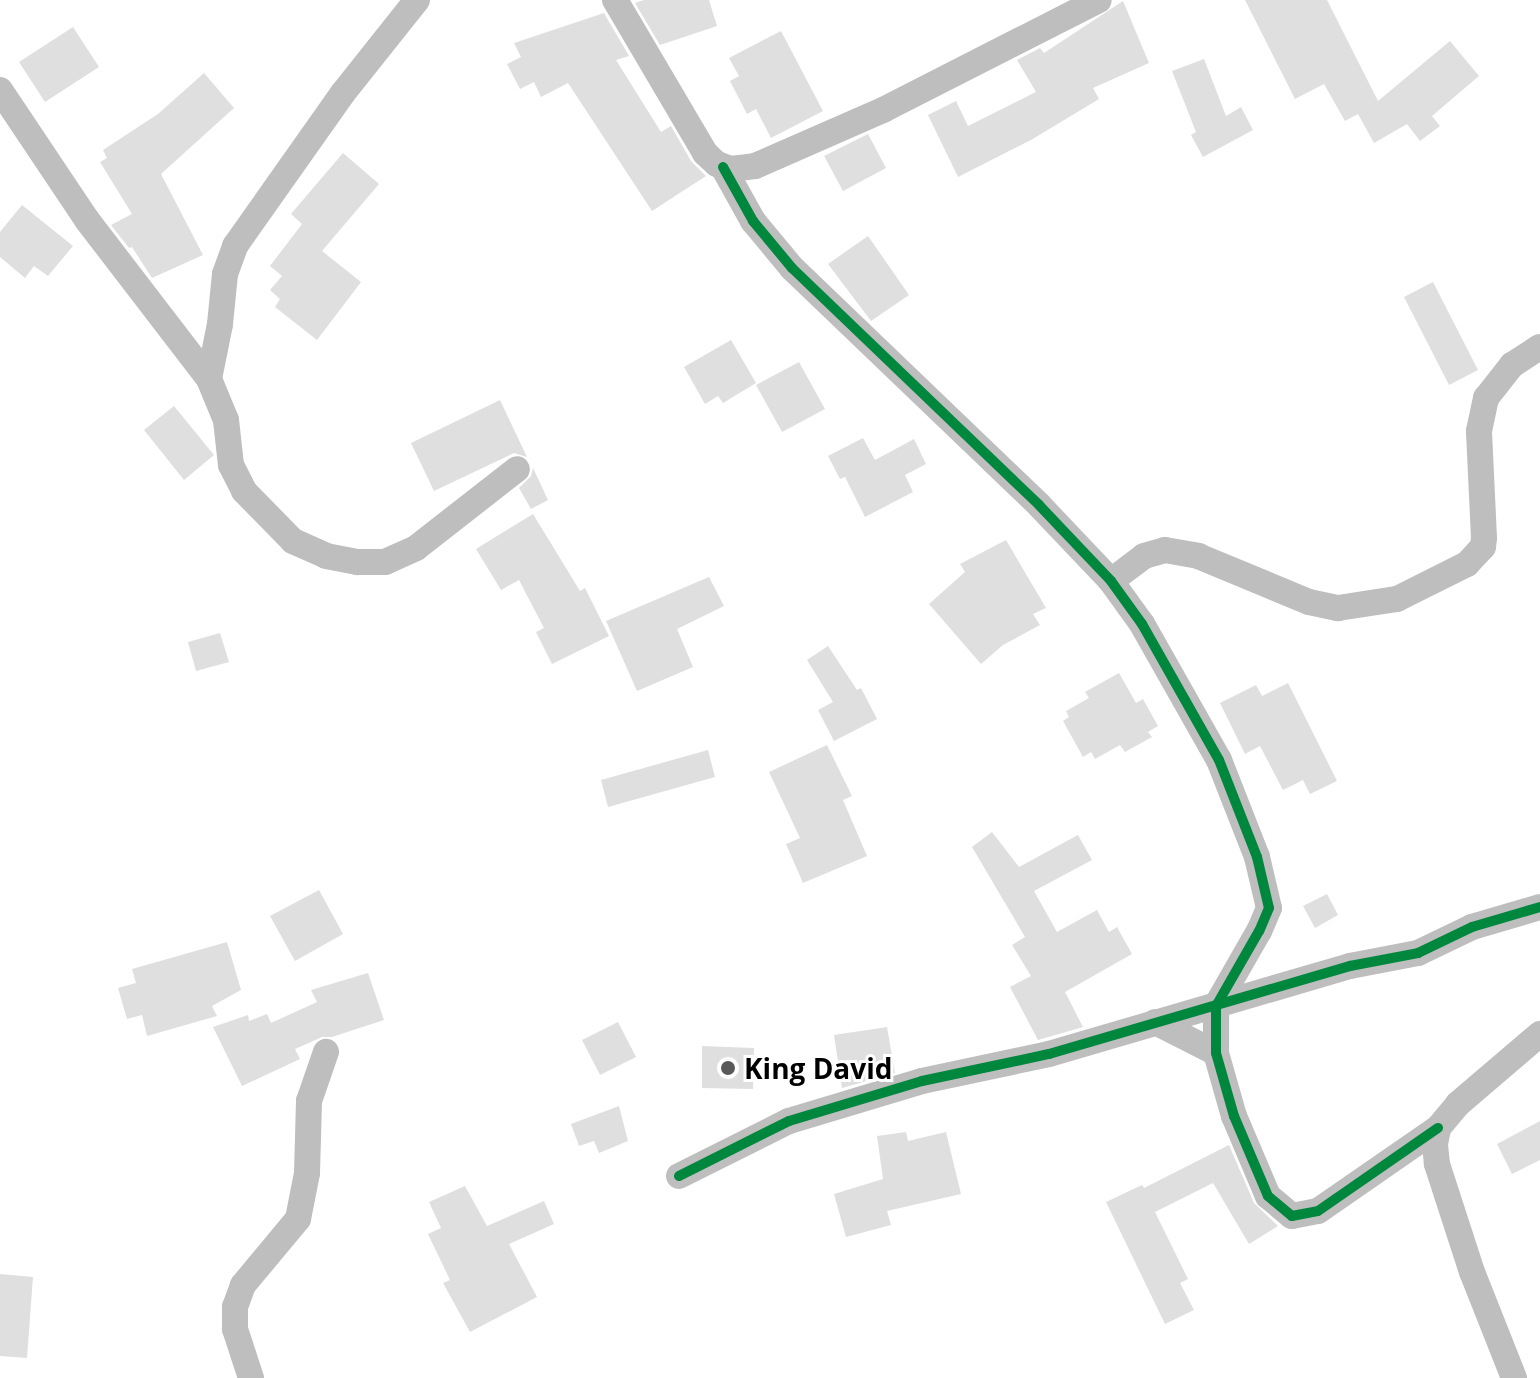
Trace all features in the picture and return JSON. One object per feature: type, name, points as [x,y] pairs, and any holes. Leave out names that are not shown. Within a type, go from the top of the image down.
[{"type":"street","points":[[209,379],[220,324],[225,274],[235,246],[343,93],[417,0]]},
{"type":"street","points":[[615,0],[697,140],[712,160],[723,167],[753,221],[792,268],[1039,505],[1111,581],[1142,624],[1219,760],[1266,885],[1269,908],[1216,1006],[1216,1053],[1259,1180],[1276,1205],[1292,1216],[1318,1211],[1438,1128],[1458,1104],[1540,1034]]},
{"type":"street","points":[[723,167],[755,166],[883,110],[1099,0]]},
{"type":"street","points":[[0,90],[96,232],[209,379],[226,420],[231,465],[244,491],[293,541],[326,556],[357,562],[385,562],[416,548],[517,469]]},
{"type":"street","points":[[1111,581],[1144,556],[1174,551],[1198,556],[1309,602],[1338,608],[1397,599],[1467,564],[1483,547],[1479,448],[1486,398],[1512,365],[1540,347]]},
{"type":"street","points":[[679,1176],[789,1121],[922,1081],[1028,1059],[1350,966],[1418,953],[1482,923],[1540,907]]},
{"type":"street","points":[[1155,1022],[1216,1053]]},
{"type":"street","points":[[251,1378],[235,1329],[235,1307],[243,1285],[298,1219],[307,1173],[309,1101],[326,1052]]},
{"type":"street","points":[[1438,1128],[1437,1164],[1472,1272],[1514,1378]]},
{"type":"building","points":[[644,0],[709,0],[717,26],[660,45],[635,3]]},
{"type":"building","points":[[1245,0],[1327,0],[1378,101],[1450,41],[1479,76],[1432,116],[1440,126],[1420,141],[1407,124],[1374,143],[1358,114],[1345,121],[1324,84],[1295,99]]},
{"type":"building","points":[[1123,1],[1149,63],[1093,88],[1099,99],[1031,140],[958,177],[928,115],[956,101],[968,126],[1036,92],[1017,60],[1040,48],[1044,53]]},
{"type":"building","points":[[604,13],[629,56],[616,60],[661,132],[671,126],[691,161],[706,176],[652,211],[568,83],[541,97],[534,82],[520,89],[507,64],[521,57],[514,43]]},
{"type":"building","points":[[73,27],[99,67],[45,102],[19,62]]},
{"type":"building","points":[[781,31],[823,111],[771,138],[756,109],[747,114],[730,81],[739,76],[729,58]]},
{"type":"building","points":[[1204,59],[1226,116],[1241,107],[1253,130],[1203,157],[1191,135],[1196,132],[1172,71]]},
{"type":"building","points":[[204,73],[234,108],[161,174],[203,255],[152,278],[132,247],[129,248],[111,225],[132,214],[100,162],[107,158],[103,150],[158,114]]},
{"type":"building","points":[[868,134],[886,168],[843,191],[824,156]]},
{"type":"building","points":[[343,153],[379,184],[322,251],[361,282],[317,340],[275,307],[280,299],[270,290],[282,276],[270,266],[302,224],[291,214]]},
{"type":"building","points":[[22,205],[73,246],[48,276],[34,266],[25,278],[0,257],[0,232]]},
{"type":"building","points":[[868,236],[909,295],[871,321],[828,264]]},
{"type":"building","points":[[1433,282],[1478,370],[1449,385],[1404,297]]},
{"type":"building","points":[[731,340],[756,383],[723,403],[718,396],[705,404],[684,367]]},
{"type":"building","points":[[799,362],[825,409],[782,432],[756,385]]},
{"type":"building","points":[[500,400],[527,457],[514,453],[434,491],[411,443]]},
{"type":"building","points":[[174,406],[214,455],[184,480],[144,430]]},
{"type":"building","points":[[863,438],[875,460],[914,439],[926,464],[905,475],[913,492],[865,517],[845,477],[840,479],[828,456]]},
{"type":"building","points":[[533,468],[548,500],[531,509],[519,488],[531,476]]},
{"type":"building","points":[[533,514],[580,591],[585,588],[609,636],[552,664],[536,632],[544,628],[519,580],[501,590],[476,549]]},
{"type":"building","points":[[1006,540],[1046,608],[1033,614],[1040,625],[1003,645],[981,664],[929,604],[965,572],[960,564]]},
{"type":"building","points":[[709,577],[724,606],[677,629],[693,667],[637,691],[606,621]]},
{"type":"building","points":[[220,633],[229,662],[196,671],[188,642]]},
{"type":"building","points":[[828,646],[857,690],[861,688],[877,719],[834,741],[818,710],[833,702],[807,660]]},
{"type":"building","points":[[1119,673],[1136,703],[1143,699],[1158,726],[1148,732],[1152,737],[1125,752],[1120,745],[1095,759],[1091,752],[1083,757],[1063,721],[1069,717],[1066,711],[1089,698],[1085,692]]},
{"type":"building","points":[[1288,683],[1337,781],[1310,794],[1303,780],[1283,790],[1260,746],[1245,754],[1220,703],[1256,685],[1262,696]]},
{"type":"building","points":[[827,745],[852,796],[843,800],[867,856],[803,883],[786,844],[800,838],[769,772]]},
{"type":"building","points":[[708,750],[715,777],[608,807],[601,780]]},
{"type":"building","points":[[992,832],[1019,867],[1078,835],[1092,860],[1034,891],[1057,932],[1097,910],[1109,932],[1117,927],[1132,954],[1065,992],[1083,1027],[1038,1040],[1010,987],[1031,976],[1012,945],[1025,937],[972,847]]},
{"type":"building","points":[[319,890],[343,934],[295,961],[270,916]]},
{"type":"building","points":[[1327,894],[1338,915],[1315,928],[1303,906]]},
{"type":"building","points":[[227,942],[241,990],[212,1006],[217,1016],[147,1036],[142,1015],[127,1019],[118,988],[136,983],[132,969]]},
{"type":"building","points":[[368,973],[384,1020],[332,1037],[322,1037],[295,1049],[300,1059],[242,1086],[213,1027],[248,1015],[249,1021],[267,1014],[271,1023],[317,1002],[311,990]]},
{"type":"building","points":[[618,1022],[636,1057],[600,1075],[582,1040]]},
{"type":"building","points":[[887,1027],[895,1073],[842,1088],[834,1035]]},
{"type":"building","name":"King David","points":[[702,1046],[754,1048],[753,1089],[702,1088]]},
{"type":"building","points":[[619,1106],[628,1141],[599,1153],[594,1141],[579,1146],[571,1124]]},
{"type":"building","points":[[1540,1121],[1540,1160],[1512,1174],[1497,1144]]},
{"type":"building","points":[[906,1132],[908,1141],[946,1132],[961,1194],[887,1211],[891,1225],[846,1237],[834,1194],[883,1179],[877,1136]]},
{"type":"building","points":[[1229,1145],[1254,1203],[1278,1226],[1249,1244],[1213,1183],[1155,1212],[1188,1279],[1180,1283],[1194,1310],[1165,1324],[1106,1202],[1142,1185],[1144,1188]]},
{"type":"building","points":[[465,1186],[487,1226],[544,1201],[554,1224],[509,1244],[537,1297],[470,1332],[443,1283],[450,1280],[428,1234],[441,1228],[429,1202]]},
{"type":"building","points":[[0,1274],[33,1277],[27,1358],[0,1356]]},
{"type":"cycle path","points":[[723,167],[753,221],[792,268],[1039,505],[1111,581],[1142,624],[1219,760],[1257,857],[1269,908],[1216,1006],[1216,1053],[1234,1116],[1268,1196],[1292,1216],[1318,1211],[1438,1128]]},
{"type":"cycle path","points":[[679,1176],[789,1121],[922,1081],[1049,1054],[1350,966],[1418,953],[1472,927],[1540,907]]},
{"type":"place","name":"King David","points":[[728,1068]]}]
